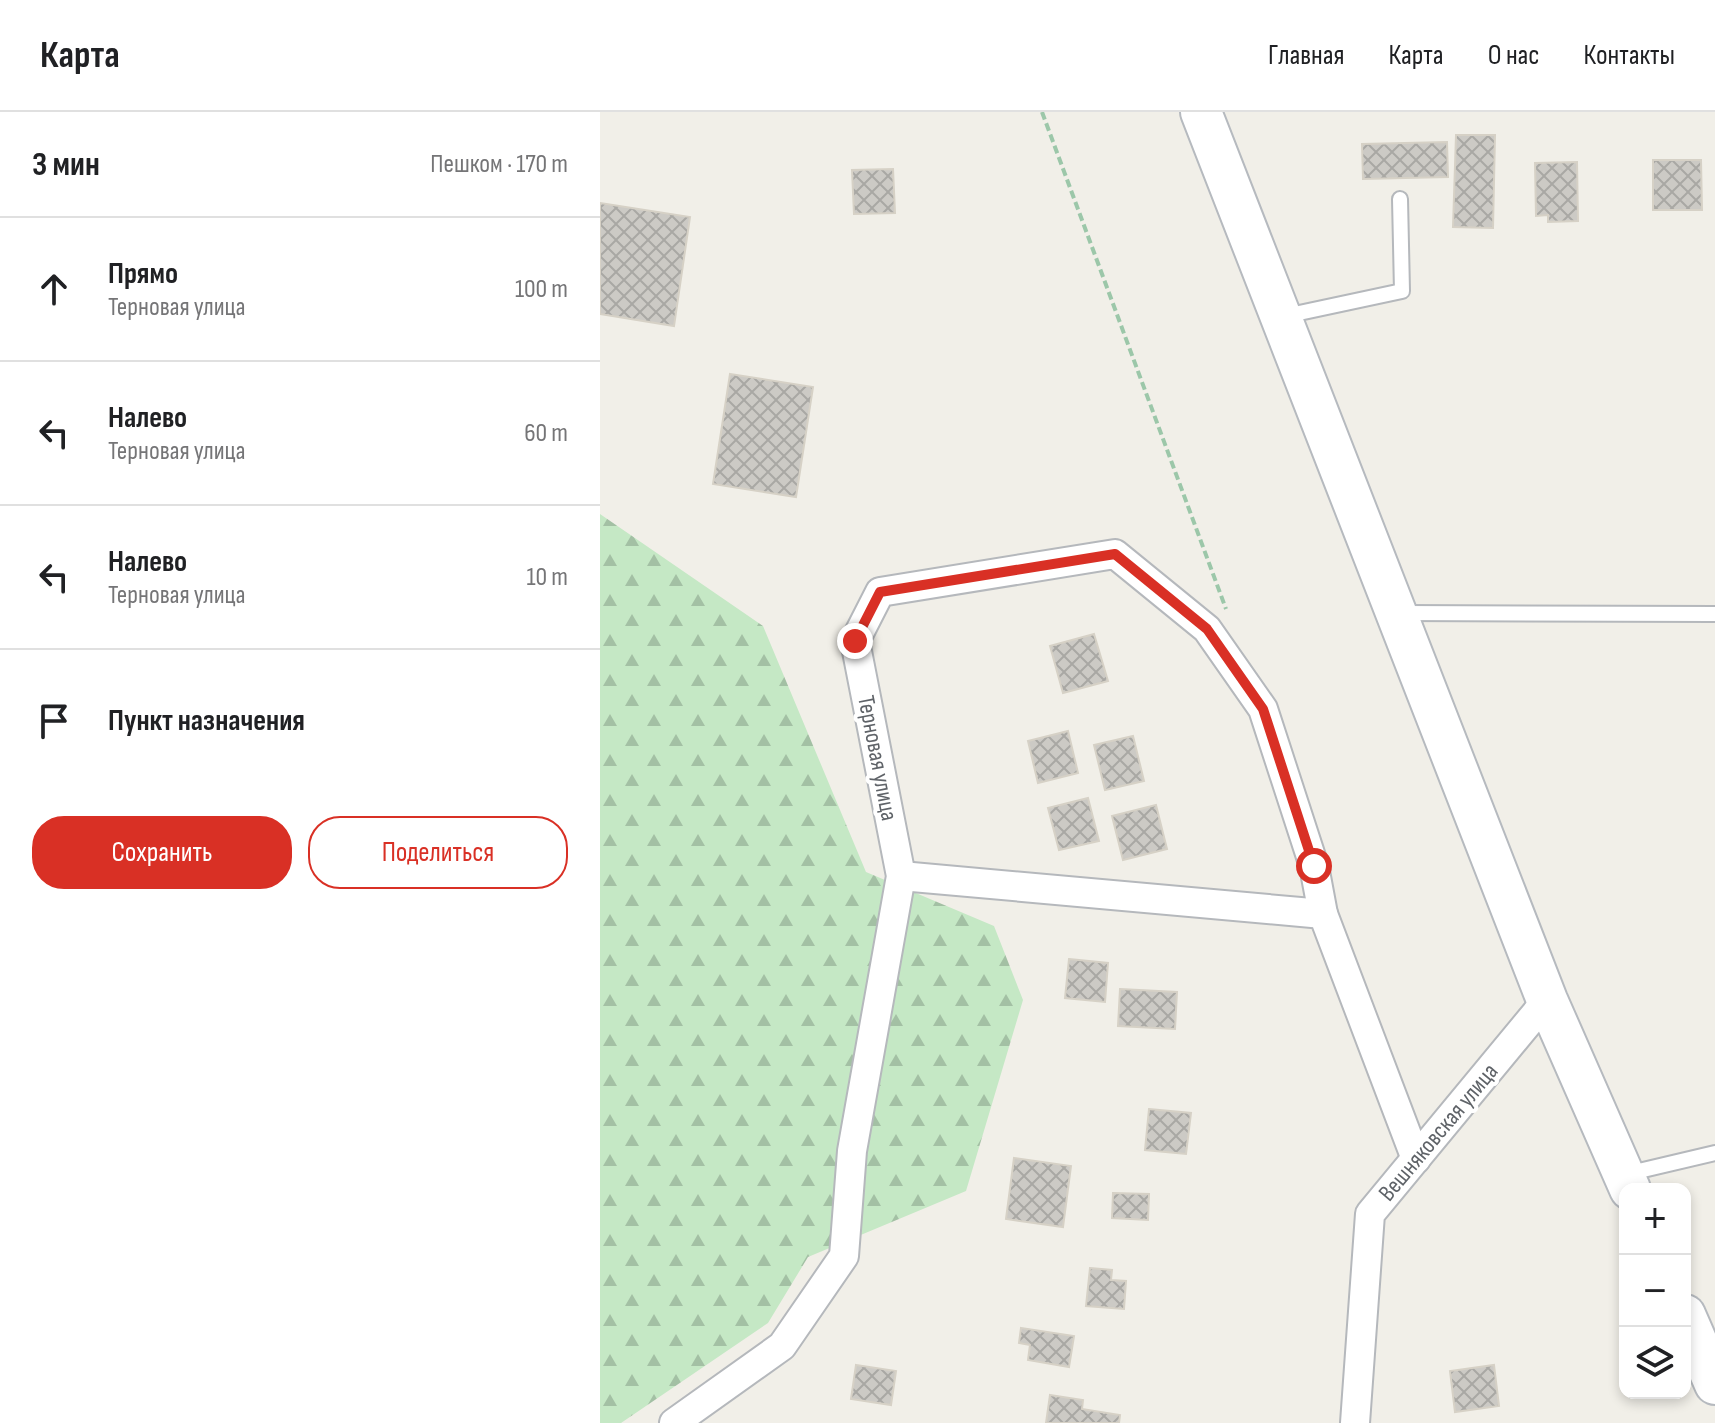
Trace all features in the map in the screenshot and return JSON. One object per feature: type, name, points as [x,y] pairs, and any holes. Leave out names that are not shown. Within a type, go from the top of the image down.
[{"type":"main road","points":[[1201,112],[1547,1000],[1627,1182]]},
{"type":"main road","points":[[1690,1327],[1715,1384]]},
{"type":"street","name":"Терновая улица","points":[[674,1423],[782,1346],[844,1256],[852,1151],[901,876],[855,641],[880,592],[1115,554],[1207,629],[1263,709],[1314,866],[1323,914]]},
{"type":"street","points":[[901,876],[1323,914],[1416,1159]]},
{"type":"street","name":"Вешняковская улица","points":[[1355,1423],[1370,1214],[1547,1000]]},
{"type":"lane","points":[[1281,317],[1402,291],[1400,199]]},
{"type":"lane","points":[[1396,613],[1715,614]]},
{"type":"lane","points":[[1627,1182],[1715,1153]]},
{"type":"path","points":[[1042,112],[1230,620]]},
{"type":"green space","points":[[600,514],[763,626],[866,872],[994,926],[1023,1000],[966,1191],[808,1257],[768,1323],[621,1423],[600,1423]]},
{"type":"building","points":[[1456,135],[1495,135],[1493,228],[1453,227]]},
{"type":"building","points":[[1447,142],[1448,177],[1363,179],[1362,144]]},
{"type":"building","points":[[1653,160],[1701,160],[1702,210],[1653,210]]},
{"type":"building","points":[[1577,162],[1578,221],[1548,222],[1548,215],[1536,216],[1535,163]]},
{"type":"building","points":[[893,169],[895,213],[854,214],[852,170]]},
{"type":"building","points":[[600,203],[690,217],[674,326],[600,314]]},
{"type":"building","points":[[730,374],[813,387],[796,497],[713,484]]},
{"type":"building","points":[[1094,634],[1108,681],[1063,693],[1050,646]]},
{"type":"building","points":[[1068,731],[1078,773],[1038,783],[1028,741]]},
{"type":"building","points":[[1133,736],[1144,781],[1105,790],[1094,745]]},
{"type":"building","points":[[1088,798],[1099,841],[1059,850],[1048,808]]},
{"type":"building","points":[[1156,805],[1167,849],[1123,860],[1112,816]]},
{"type":"building","points":[[1069,959],[1108,963],[1105,1002],[1065,998]]},
{"type":"building","points":[[1120,989],[1177,992],[1175,1029],[1118,1026]]},
{"type":"building","points":[[1149,1109],[1191,1113],[1186,1154],[1145,1150]]},
{"type":"building","points":[[1014,1158],[1071,1166],[1063,1227],[1006,1219]]},
{"type":"building","points":[[1113,1193],[1149,1194],[1148,1220],[1112,1218]]},
{"type":"building","points":[[1090,1268],[1112,1270],[1111,1280],[1126,1281],[1124,1309],[1086,1306]]},
{"type":"building","points":[[1021,1328],[1074,1336],[1069,1367],[1028,1360],[1030,1345],[1019,1343]]},
{"type":"building","points":[[856,1365],[896,1371],[891,1405],[851,1399]]},
{"type":"building","points":[[1494,1365],[1499,1406],[1455,1412],[1450,1371]]},
{"type":"building","points":[[1050,1395],[1083,1400],[1082,1409],[1120,1415],[1119,1423],[1046,1423]]},
{"type":"route","points":[[855,641],[880,592],[1115,554],[1207,629],[1263,709],[1314,866]]}]
